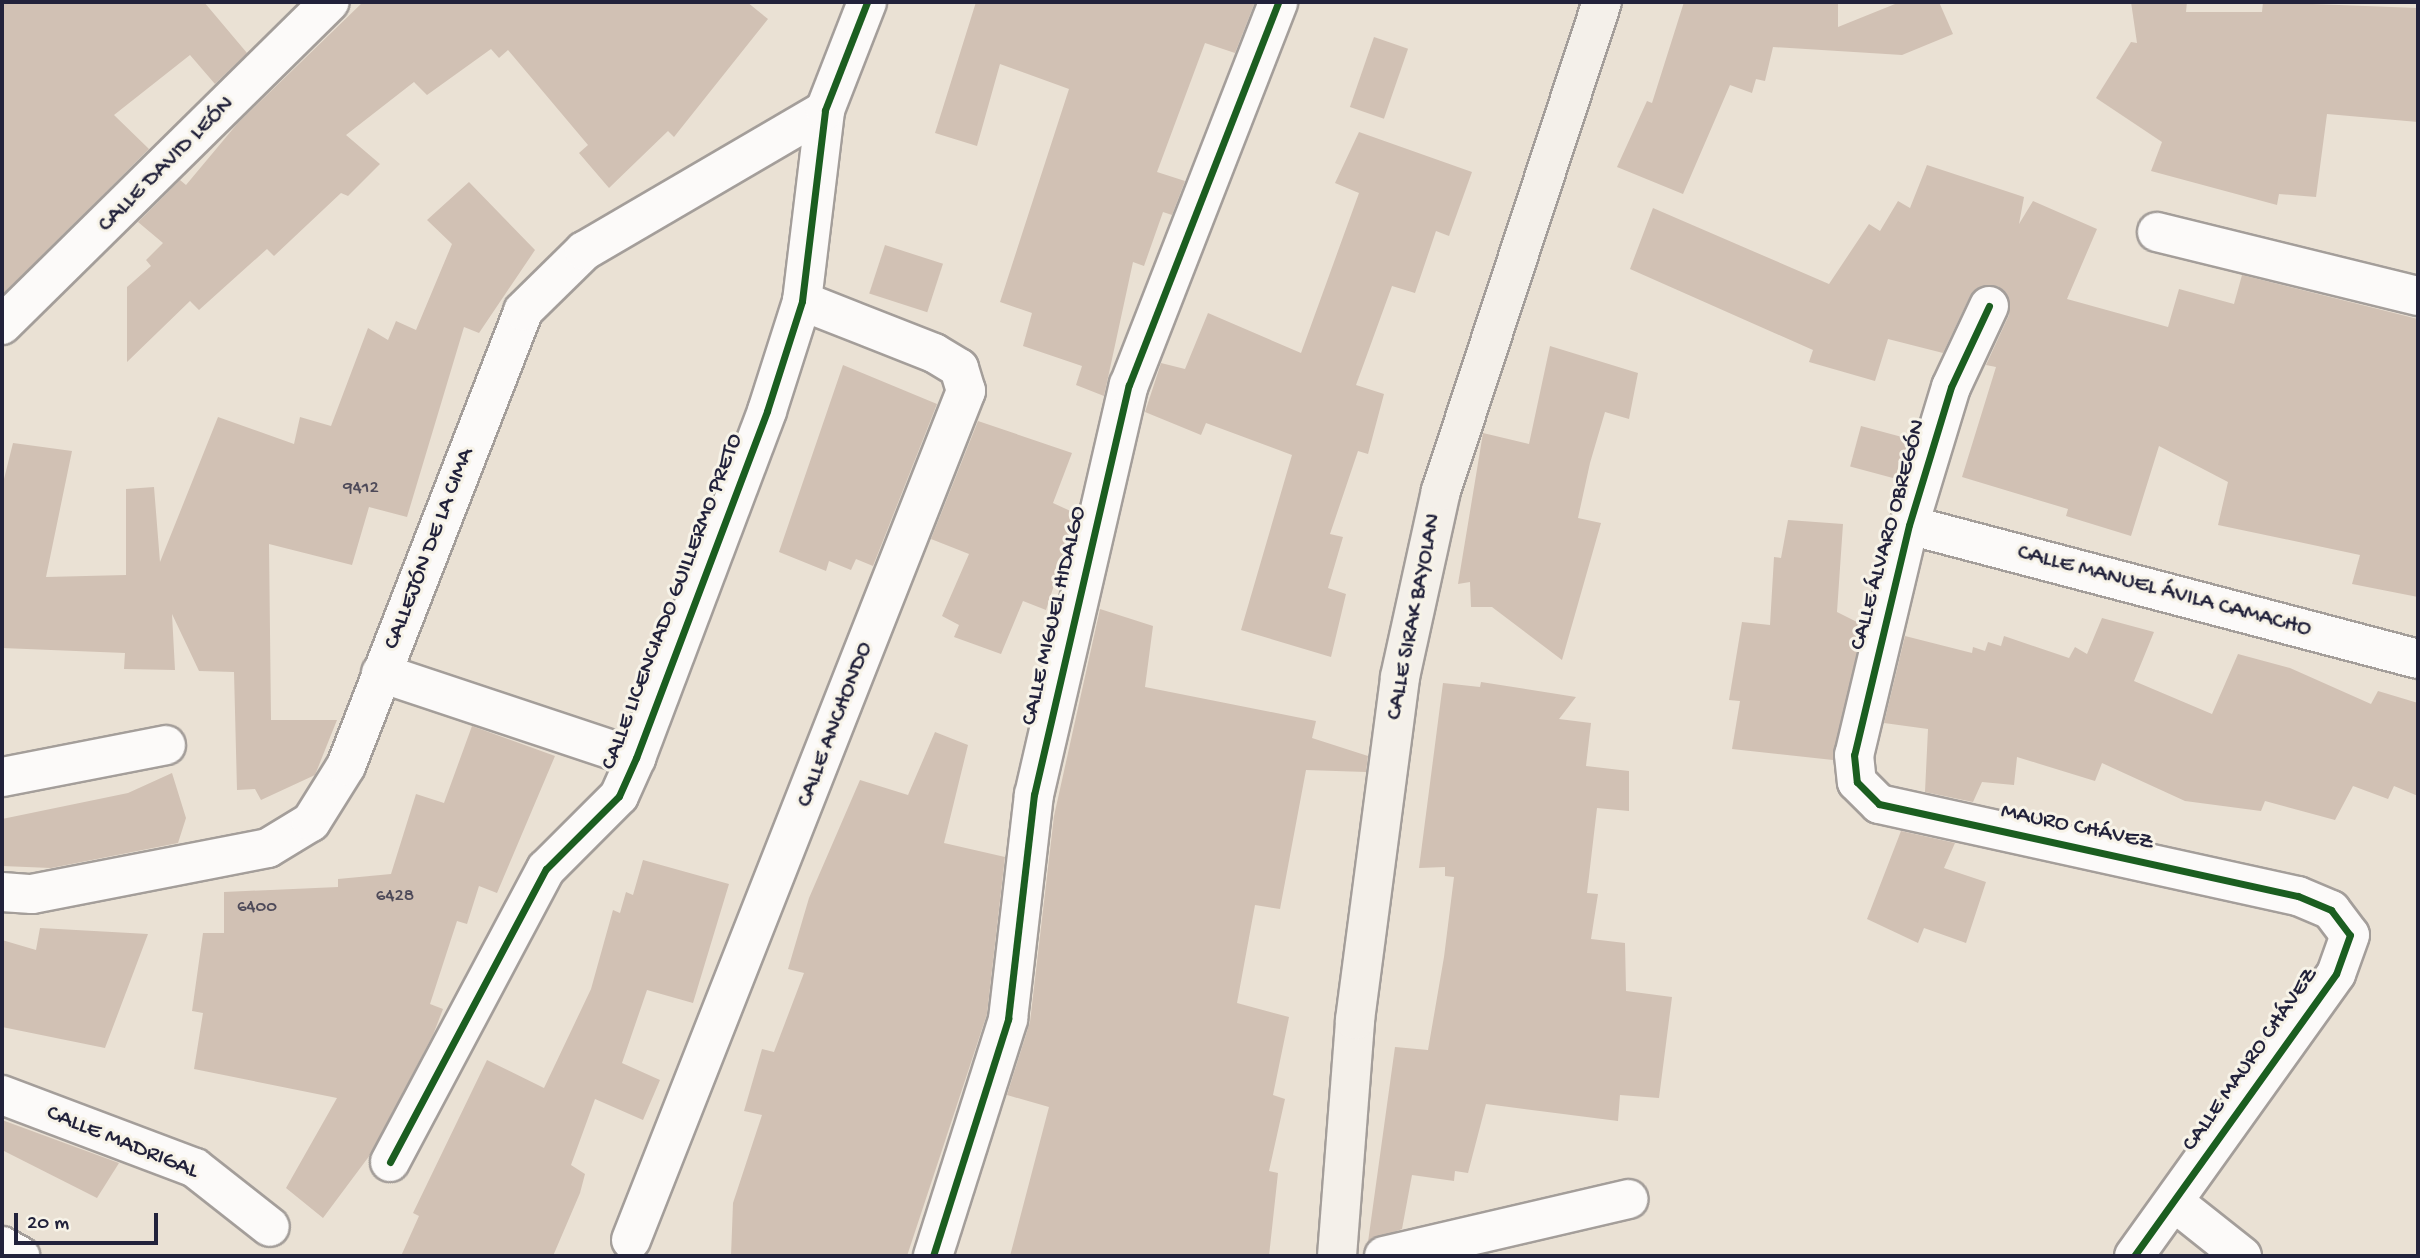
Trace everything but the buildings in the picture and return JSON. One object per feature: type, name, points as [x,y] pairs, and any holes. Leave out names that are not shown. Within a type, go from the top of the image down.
[{"type":"main road","name":"CALLE SIRAK BAYOLAN","points":[[1337,1256],[1355,1020],[1402,664],[1441,491],[1602,2]]},
{"type":"street","name":"CALLE DAVID LEÓN","points":[[2,326],[330,2]]},
{"type":"street","name":"CALLE LICENCIADO GUILLERMO PRETO","points":[[390,1162],[546,869],[619,796],[636,758],[767,411],[802,301],[825,110],[867,2]]},
{"type":"street","name":"CALLE MIGUEL HIDALGO","points":[[933,1256],[1008,1019],[1034,795],[1129,385],[1278,2]]},
{"type":"street","name":"CALLEJÓN DE LA CIMA","points":[[2,891],[32,894],[268,848],[311,822],[346,766],[523,311],[584,251],[825,110]]},
{"type":"street","points":[[2157,232],[2418,296]]},
{"type":"street","name":"CALLE ANCHONDO","points":[[631,1240],[967,391],[959,368],[934,353],[802,301]]},
{"type":"street","name":"CALLE ÁLVARO OBREGÓN","points":[[1857,782],[1854,755],[1909,524],[1951,387],[1989,306]]},
{"type":"street","name":"CALLE MANUEL ÁVILA CAMACHO","points":[[1909,524],[2418,659]]},
{"type":"street","points":[[381,673],[636,758]]},
{"type":"street","points":[[2,777],[166,745]]},
{"type":"street","name":"MAURO CHÁVEZ","points":[[1857,782],[1879,804],[2298,896]]},
{"type":"street","name":"CALLE MAURO CHÁVEZ","points":[[2134,1256],[2336,974],[2350,935],[2331,910],[2298,896]]},
{"type":"street","name":"CALLE MADRIGAL","points":[[2,1095],[195,1168],[270,1227]]},
{"type":"street","points":[[1384,1256],[1628,1199]]},
{"type":"street","points":[[2174,1202],[2242,1256]]},
{"type":"street","points":[[2,1247],[20,1256]]},
{"type":"cycle path","points":[[390,1162],[546,869],[619,796],[636,758],[767,411],[802,301],[825,110],[867,2]]},
{"type":"cycle path","points":[[933,1256],[1008,1019],[1034,795],[1129,385],[1278,2]]},
{"type":"cycle path","points":[[1989,306],[1951,387],[1909,525],[1854,755],[1857,782],[1879,804],[2298,896],[2331,910],[2350,935],[2336,974],[2134,1256]]}]
